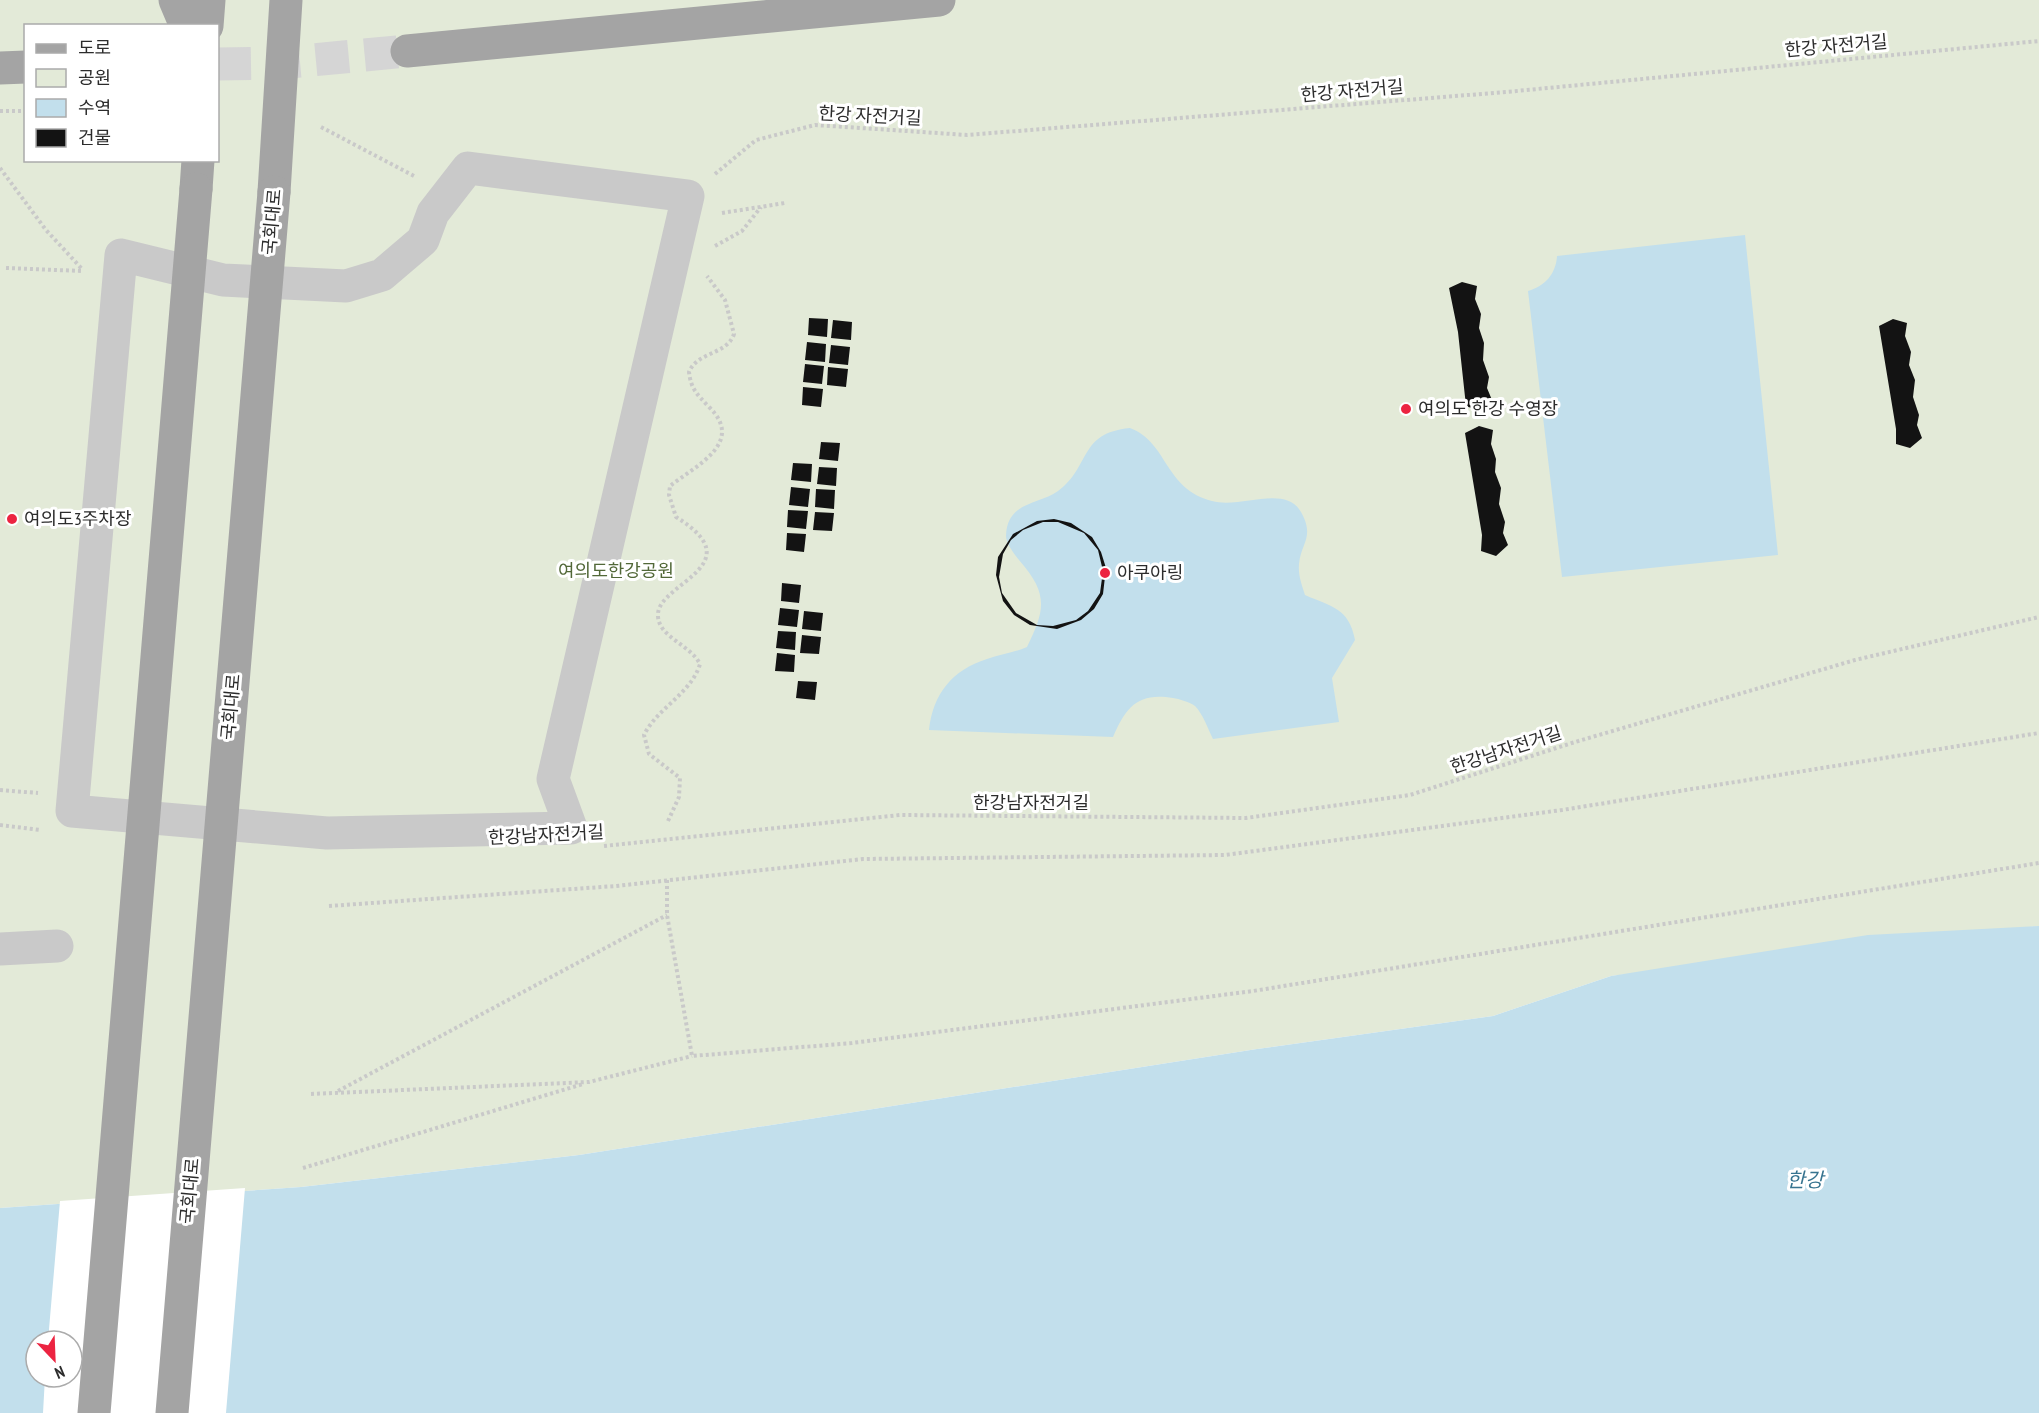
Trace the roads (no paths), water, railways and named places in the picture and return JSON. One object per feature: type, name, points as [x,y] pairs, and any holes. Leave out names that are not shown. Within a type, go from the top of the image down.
[{"type":"main road","points":[[175,0],[185,24]]},
{"type":"main road","points":[[207,24],[209,0]]},
{"type":"main road","name":"국회대로","points":[[172,1413],[274,192],[286,0]]},
{"type":"main road","points":[[283,43],[309,0]]},
{"type":"main road","points":[[407,51],[939,0]]},
{"type":"main road","points":[[0,68],[24,68]]},
{"type":"main road","points":[[94,1413],[197,175]]},
{"type":"street","points":[[468,168],[686,208],[553,779],[571,828],[327,833],[72,810],[117,296],[121,255],[223,280],[346,286],[382,275],[423,240],[433,213],[468,168]]},
{"type":"street","points":[[0,949],[57,946]]},
{"type":"water","points":[[1745,235],[1778,555],[1562,577],[1528,291],[1540,286],[1549,278],[1557,256]]},
{"type":"water","points":[[1130,428],[1152,444],[1184,487],[1196,495],[1223,503],[1273,498],[1294,504],[1301,512],[1307,528],[1299,568],[1305,595],[1331,606],[1344,615],[1355,640],[1332,678],[1339,722],[1213,739],[1195,706],[1173,698],[1151,697],[1142,700],[1128,710],[1113,737],[929,730],[935,705],[946,685],[954,677],[992,657],[1027,647],[1038,623],[1041,602],[1039,593],[1029,572],[1006,539],[1012,516],[1025,506],[1058,491],[1076,472],[1087,452],[1101,437],[1113,431]]},
{"type":"water","name":"한강","points":[[2039,926],[2039,1413],[0,1413],[0,1208],[301,1187],[579,1155],[1257,1049],[1493,1016],[1611,976],[1868,935]]},
{"type":"tunnel","points":[[219,64],[280,63],[407,51]]},
{"type":"place","name":"여의도 한강 수영장","points":[[1406,409]]},
{"type":"place","name":"여의도3주차장","points":[[12,519]]},
{"type":"place","name":"아쿠아링","points":[[1105,573]]},
{"type":"park label","name":"여의도한강공원","points":[[616,571]]}]
